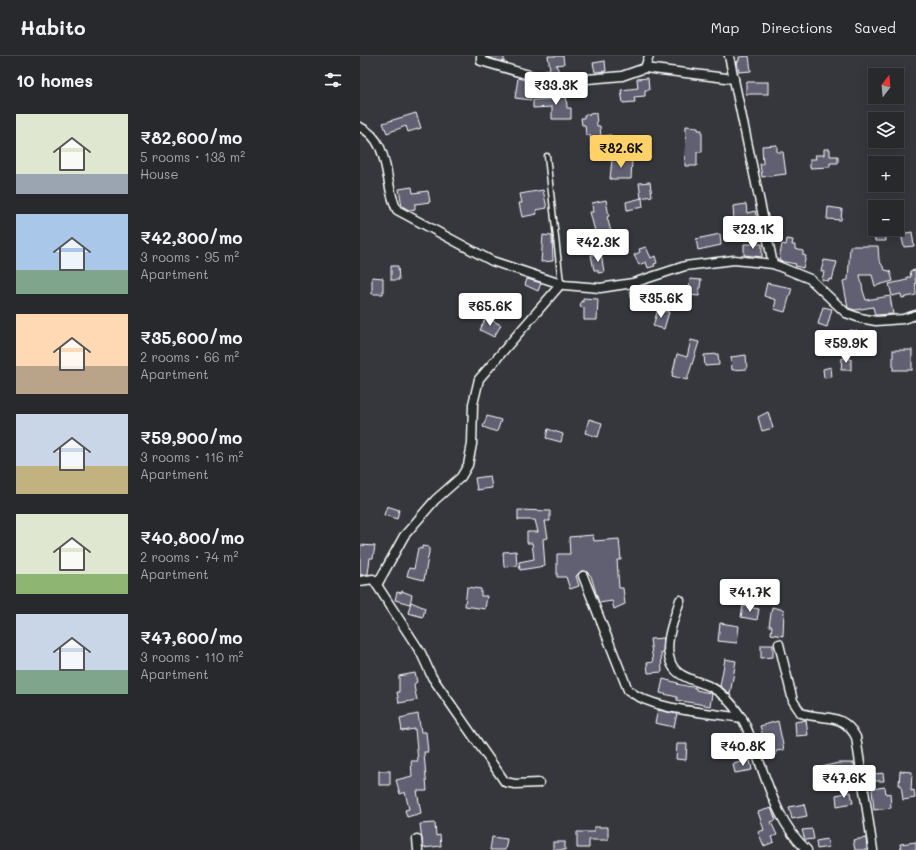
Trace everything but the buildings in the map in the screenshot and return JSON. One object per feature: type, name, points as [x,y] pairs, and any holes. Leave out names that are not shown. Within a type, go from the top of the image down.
[{"type":"street","points":[[481,56],[481,61],[553,82],[622,76],[645,68],[734,79]]},
{"type":"street","points":[[645,68],[649,56]]},
{"type":"street","points":[[729,56],[773,264]]},
{"type":"street","points":[[360,127],[369,131],[382,152],[386,164],[391,198],[398,210],[492,261],[561,284],[600,288],[634,283],[685,266],[734,260],[773,264],[810,279],[846,313],[860,318],[876,321],[903,319],[916,315]]},
{"type":"street","points":[[377,585],[404,536],[435,500],[461,477],[468,465],[472,444],[473,404],[479,379],[561,284]]},
{"type":"street","points":[[583,576],[628,690],[636,696],[659,705],[742,718]]},
{"type":"street","points":[[360,582],[373,579],[421,653],[432,677],[505,782],[515,784],[539,783]]},
{"type":"street","points":[[680,600],[668,642],[672,666],[677,672],[712,688],[728,700],[742,718],[762,766],[772,798],[797,841],[807,850]]},
{"type":"street","points":[[779,644],[793,701],[801,712],[835,718],[844,722],[856,737],[873,850]]},
{"type":"street","points":[[417,839],[418,850]]},
{"type":"lane","points":[[547,156],[561,284]]}]
